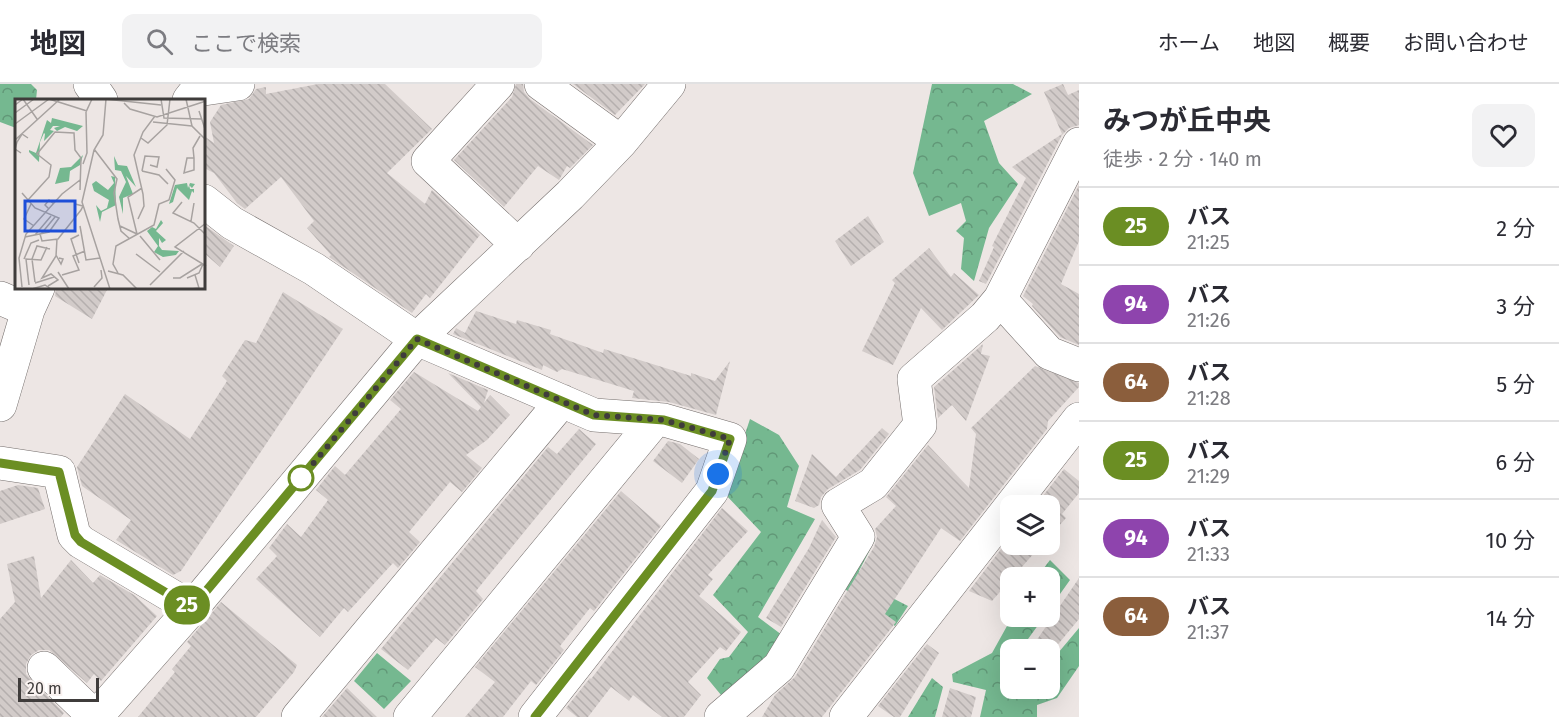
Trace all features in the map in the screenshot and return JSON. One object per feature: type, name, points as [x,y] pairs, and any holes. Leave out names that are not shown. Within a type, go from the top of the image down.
[{"type":"street","points":[[90,84],[100,99]]},
{"type":"street","points":[[190,99],[197,90],[238,84]]},
{"type":"street","points":[[498,84],[428,161],[518,245]]},
{"type":"street","points":[[541,84],[621,142]]},
{"type":"street","points":[[44,668],[96,717],[192,608],[417,339],[518,245],[621,142],[669,84]]},
{"type":"street","points":[[721,717],[779,667],[858,537],[838,505],[873,484],[920,425],[914,379],[985,317],[1000,299],[1079,144]]},
{"type":"street","points":[[206,203],[232,223],[314,269],[417,339],[594,415],[656,419],[730,439],[712,491],[535,717]]},
{"type":"street","points":[[0,405],[22,299]]},
{"type":"street","points":[[1000,299],[1049,353],[1079,365]]},
{"type":"street","points":[[298,717],[562,401]]},
{"type":"street","points":[[410,717],[656,419]]},
{"type":"street","points":[[857,713],[1079,419]]},
{"type":"street","points":[[0,463],[59,472],[75,535],[81,542],[192,608]]},
{"type":"green space","points":[[0,84],[31,84],[37,90],[36,99],[15,99],[15,128],[0,122]]},
{"type":"green space","points":[[932,84],[1013,84],[1032,94],[984,121],[999,163],[1018,184],[989,228],[974,281],[961,269],[964,238],[956,231],[966,221],[961,203],[929,216],[913,173]]},
{"type":"green space","points":[[750,419],[779,435],[799,466],[787,507],[815,519],[758,617],[786,638],[726,701],[707,678],[720,659],[729,657],[748,632],[713,595],[761,532],[725,494]]},
{"type":"green space","points":[[866,533],[875,540],[859,571],[873,580],[871,587],[908,606],[895,626],[838,584]]},
{"type":"green space","points":[[1050,560],[1057,567],[1045,567]]},
{"type":"green space","points":[[1060,570],[1070,580],[1060,594]]},
{"type":"green space","points":[[1006,627],[1037,627],[1028,639],[1000,639],[1000,699],[1054,699],[1037,705],[1037,717],[980,717],[986,690],[953,682],[952,674],[992,653]]},
{"type":"green space","points":[[1079,628],[1079,666],[1060,694],[1060,651]]},
{"type":"green space","points":[[377,653],[411,681],[384,709],[354,681]]},
{"type":"green space","points":[[932,678],[943,687],[935,717],[908,717]]},
{"type":"building","points":[[318,84],[385,84],[432,129],[387,173],[425,204],[432,190],[480,235],[430,298],[426,294],[412,313],[329,257],[331,255],[307,228],[314,221],[281,177],[245,209],[237,203],[214,173],[206,169],[206,137],[214,143],[210,122],[221,105],[249,99],[256,89],[266,87],[266,94]]},
{"type":"building","points":[[516,84],[523,84],[524,92],[530,99],[593,145],[570,168],[567,166],[559,180],[538,166],[504,207],[454,160],[512,97]]},
{"type":"building","points":[[573,84],[645,84],[615,115]]},
{"type":"building","points":[[1063,84],[1068,95],[1079,90],[1079,125],[1069,128],[1062,135],[986,284],[979,281],[994,247],[992,246],[1026,178],[1012,167],[1062,134],[1044,92]]},
{"type":"building","points":[[1079,185],[1079,241],[1061,284],[1079,294],[1079,345],[1060,337],[1032,306],[1033,304],[1023,296]]},
{"type":"building","points":[[868,216],[884,242],[851,266],[835,241]]},
{"type":"building","points":[[206,226],[234,246],[220,267],[206,255]]},
{"type":"building","points":[[929,248],[951,277],[954,273],[979,295],[942,330],[921,308],[893,365],[862,351],[895,283],[892,280]]},
{"type":"building","points":[[56,290],[107,290],[92,319],[55,296]]},
{"type":"building","points":[[283,292],[343,329],[181,571],[173,575],[116,540],[131,520],[82,486],[77,467],[125,394],[190,439],[227,381],[222,376],[245,340],[256,343]]},
{"type":"building","points":[[476,311],[516,324],[517,320],[551,330],[550,334],[603,353],[604,349],[691,376],[691,373],[715,381],[730,361],[716,415],[669,402],[632,398],[634,391],[562,369],[557,372],[543,365],[542,370],[453,334],[456,328],[465,333]]},
{"type":"building","points":[[983,344],[981,354],[990,356],[966,421],[952,405],[938,418],[934,387]]},
{"type":"building","points":[[1035,366],[1079,383],[1079,387],[1048,421],[1047,429],[960,541],[941,528],[885,614],[896,622],[822,717],[762,717],[775,695],[795,677],[874,547],[877,537],[875,529],[896,506],[886,497],[928,445],[969,488],[976,434],[971,428]]},
{"type":"building","points":[[414,372],[478,411],[481,407],[448,373],[488,390],[484,403],[490,395],[510,415],[487,440],[466,455],[482,468],[462,492],[450,482],[409,532],[420,542],[398,568],[393,563],[348,612],[344,608],[320,637],[256,579],[277,556],[269,548],[287,524],[301,537],[328,500],[316,490],[335,466],[345,475],[401,409],[390,400]]},
{"type":"building","points":[[882,428],[889,434],[860,470],[828,489],[821,497],[819,505],[814,508],[795,501],[812,454],[836,477]]},
{"type":"building","points":[[579,429],[596,444],[476,591],[483,599],[445,645],[436,638],[408,670],[381,649],[548,447],[557,454]]},
{"type":"building","points":[[668,441],[680,444],[699,459],[682,483],[653,461]]},
{"type":"building","points":[[1064,469],[1079,481],[1079,493],[1062,514],[1066,518],[1060,525],[1060,495],[1044,495]]},
{"type":"building","points":[[18,485],[38,488],[45,509],[0,524],[0,491]]},
{"type":"building","points":[[621,491],[661,526],[594,611],[590,608],[560,646],[564,650],[536,685],[531,681],[503,717],[465,717],[495,682],[475,667]]},
{"type":"building","points":[[722,508],[748,531],[708,575],[713,579],[699,596],[741,632],[726,651],[720,647],[688,682],[701,695],[684,717],[662,717],[633,695],[629,701],[611,687],[588,717],[577,717],[566,708],[591,679]]},
{"type":"building","points":[[822,520],[836,537],[781,627],[766,618],[809,548]]},
{"type":"building","points":[[1000,550],[1000,555],[1032,555],[1022,567],[1000,567],[1000,592],[992,601],[969,591]]},
{"type":"building","points":[[34,556],[41,598],[71,560],[93,583],[100,575],[134,595],[157,616],[101,681],[94,674],[87,683],[49,650],[39,650],[31,655],[26,664],[26,674],[64,713],[61,717],[0,717],[0,619],[15,602],[7,564]]},
{"type":"building","points":[[1079,578],[1079,619],[1060,642],[1060,639],[1037,639],[1046,627],[1060,627],[1060,606]]},
{"type":"building","points":[[221,602],[297,665],[294,672],[256,717],[138,717],[175,672],[172,669],[191,646],[187,642]]},
{"type":"building","points":[[927,644],[939,653],[900,717],[894,717],[878,706]]},
{"type":"building","points":[[347,688],[377,717],[322,717]]},
{"type":"building","points":[[950,688],[976,697],[971,717],[942,717]]},
{"type":"bus line","name":"25","points":[[0,463],[59,472],[75,535],[81,542],[192,608],[417,339],[594,415],[664,420],[730,439],[712,491],[535,717]]},
{"type":"route","points":[[301,478],[297,483],[417,339],[594,415],[664,420],[730,439],[718,474]]}]
